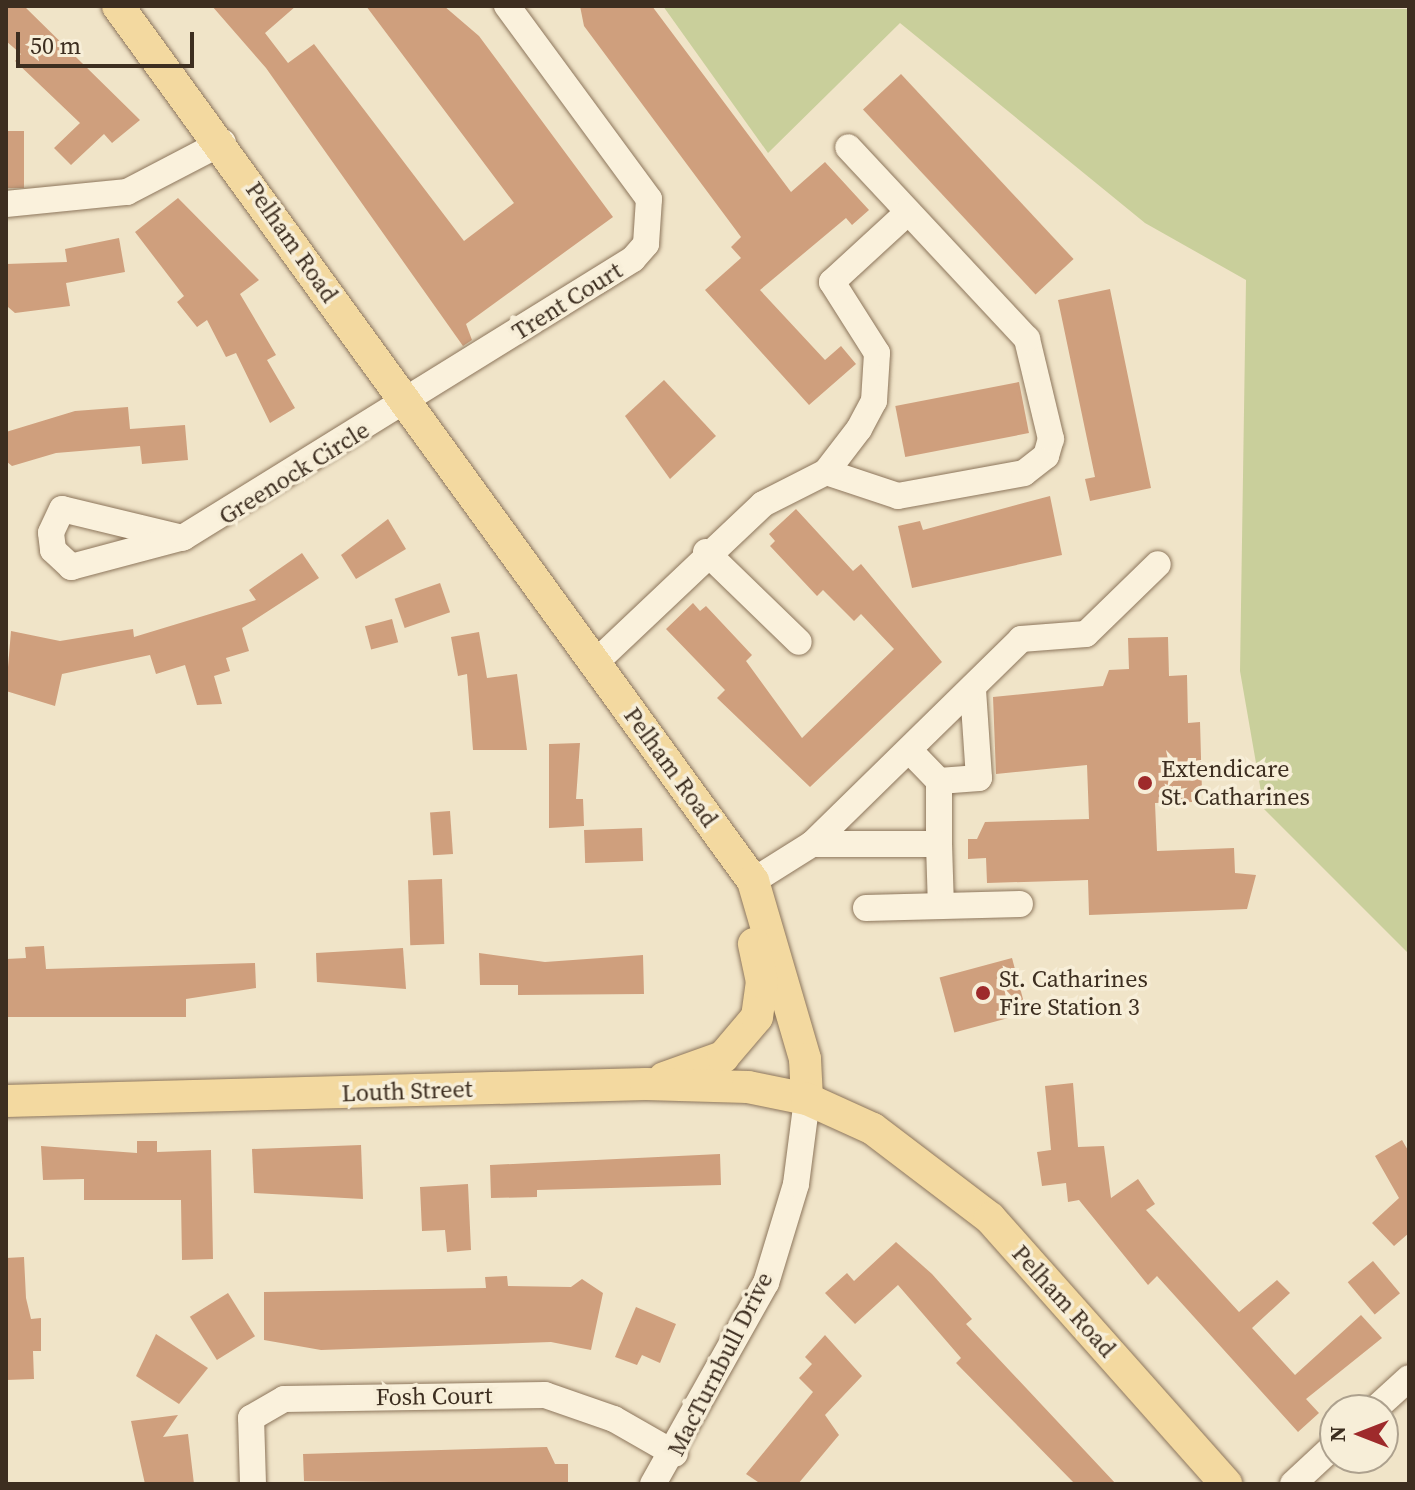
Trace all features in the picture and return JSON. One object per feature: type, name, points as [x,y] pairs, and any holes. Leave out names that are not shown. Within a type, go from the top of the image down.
[{"type":"main road","name":"Pelham Road","points":[[119,6],[223,142],[404,404],[753,881],[805,1059],[807,1099],[873,1129],[990,1218],[1226,1484]]},
{"type":"main road","points":[[646,1084],[723,1057],[757,1017],[762,982],[752,932],[753,881]]},
{"type":"main road","name":"Louth Street","points":[[6,1101],[646,1084],[748,1087],[807,1099]]},
{"type":"street","name":"Trent Court","points":[[404,404],[633,259],[652,230],[640,186],[507,6]]},
{"type":"street","points":[[6,204],[127,192],[223,142]]},
{"type":"street","points":[[826,472],[898,496],[1024,473],[1049,448],[1051,430],[1027,339],[848,147]]},
{"type":"street","points":[[595,663],[706,552],[777,493],[826,472],[871,408],[877,376],[872,338],[832,282],[907,213]]},
{"type":"street","name":"Greenock Circle","points":[[182,538],[404,404]]},
{"type":"street","points":[[706,552],[799,642]]},
{"type":"street","points":[[753,881],[812,844],[912,753],[1021,639],[1086,634],[1158,564]]},
{"type":"street","points":[[939,781],[979,778],[973,691]]},
{"type":"street","points":[[912,753],[939,781],[941,906]]},
{"type":"street","points":[[812,844],[939,844]]},
{"type":"street","points":[[866,908],[1020,904]]},
{"type":"street","name":"MacTurnbull Drive","points":[[653,1484],[675,1454],[766,1283],[796,1184],[807,1099]]},
{"type":"street","points":[[1392,1394],[1409,1378]]},
{"type":"street","name":"Fosh Court","points":[[253,1484],[251,1418],[284,1399],[545,1395],[614,1419],[675,1454]]},
{"type":"street","points":[[1293,1484],[1319,1460]]},
{"type":"green space","points":[[663,6],[1409,9],[1409,954],[1264,809],[1240,671],[1246,280],[1145,223],[900,23],[768,153]]},
{"type":"building","points":[[6,6],[24,6],[140,120],[112,143],[104,134],[71,165],[54,148],[80,123],[15,61],[21,54],[6,41]]},
{"type":"building","points":[[212,6],[296,6],[265,33],[288,63],[314,44],[464,241],[514,203],[366,6],[444,6],[479,36],[613,217],[466,324],[472,340],[463,346],[266,68]]},
{"type":"building","points":[[580,6],[652,6],[791,192],[825,162],[869,210],[852,225],[846,218],[760,290],[825,360],[841,346],[856,364],[809,405],[705,290],[741,258],[731,247],[741,237],[584,26]]},
{"type":"building","points":[[901,74],[1074,259],[1036,294],[863,109]]},
{"type":"building","points":[[6,131],[24,131],[24,188],[6,188]]},
{"type":"building","points":[[178,198],[259,280],[240,294],[276,355],[267,360],[295,408],[270,423],[236,353],[226,357],[207,320],[197,327],[177,302],[184,296],[135,232]]},
{"type":"building","points":[[119,238],[125,272],[66,283],[70,306],[15,313],[8,307],[6,264],[67,262],[65,249]]},
{"type":"building","points":[[1110,289],[1151,488],[1090,501],[1085,479],[1095,477],[1058,300]]},
{"type":"building","points":[[664,380],[716,436],[670,479],[625,416]]},
{"type":"building","points":[[1019,382],[1029,433],[905,457],[895,406]]},
{"type":"building","points":[[128,407],[130,429],[185,425],[188,460],[142,464],[140,446],[56,453],[12,466],[6,461],[6,432],[75,411]]},
{"type":"building","points":[[1050,496],[1062,555],[912,588],[898,526],[920,521],[923,530]]},
{"type":"building","points":[[796,509],[853,571],[861,564],[942,662],[810,787],[717,698],[725,690],[666,629],[693,603],[700,611],[706,606],[752,655],[746,661],[802,738],[894,649],[861,614],[854,621],[823,590],[817,596],[770,546],[775,541],[769,534]]},
{"type":"building","points":[[388,519],[406,549],[356,579],[341,555]]},
{"type":"building","points":[[302,553],[319,578],[242,628],[249,651],[226,658],[230,671],[214,676],[222,704],[197,705],[185,665],[156,674],[150,655],[62,674],[55,706],[6,691],[11,631],[60,641],[133,629],[134,637],[256,600],[249,590]]},
{"type":"building","points":[[440,583],[450,612],[405,628],[395,599]]},
{"type":"building","points":[[392,619],[398,642],[371,649],[365,626]]},
{"type":"building","points":[[479,632],[487,678],[517,674],[527,750],[473,750],[467,674],[458,676],[451,637]]},
{"type":"building","name":"Extendicare St. Catharines","points":[[1168,637],[1169,676],[1187,675],[1188,723],[1200,722],[1202,792],[1191,792],[1192,802],[1155,803],[1157,851],[1234,848],[1235,873],[1256,875],[1247,909],[1089,915],[1088,880],[987,883],[986,858],[968,859],[968,839],[977,839],[985,822],[1089,819],[1087,765],[996,774],[993,697],[1103,686],[1109,670],[1129,669],[1128,638]]},
{"type":"building","points":[[580,743],[576,799],[583,799],[584,826],[549,828],[549,744]]},
{"type":"building","points":[[450,811],[453,854],[433,855],[430,812]]},
{"type":"building","points":[[642,828],[643,861],[585,863],[584,830]]},
{"type":"building","points":[[442,879],[444,944],[410,945],[408,880]]},
{"type":"building","points":[[44,946],[46,969],[255,963],[256,988],[186,999],[186,1017],[6,1017],[6,959],[26,958],[25,947]]},
{"type":"building","points":[[403,948],[406,989],[317,982],[316,953]]},
{"type":"building","points":[[479,953],[545,962],[643,955],[644,994],[518,995],[518,985],[480,985]]},
{"type":"building","name":"St. Catharines Fire Station 3","points":[[1012,958],[1027,1013],[954,1032],[940,977]]},
{"type":"building","points":[[1073,1083],[1078,1147],[1104,1146],[1111,1198],[1138,1179],[1155,1204],[1146,1210],[1239,1312],[1277,1280],[1290,1293],[1252,1328],[1295,1375],[1361,1315],[1382,1338],[1306,1399],[1319,1413],[1298,1432],[1157,1276],[1148,1285],[1079,1200],[1068,1202],[1066,1183],[1042,1186],[1037,1152],[1051,1150],[1045,1086]]},
{"type":"building","points":[[1402,1140],[1409,1152],[1409,1233],[1394,1246],[1372,1223],[1399,1198],[1375,1156]]},
{"type":"building","points":[[137,1141],[157,1141],[157,1152],[211,1150],[213,1259],[182,1260],[181,1200],[84,1200],[84,1179],[43,1180],[41,1146],[137,1153]]},
{"type":"building","points":[[361,1145],[363,1199],[254,1193],[252,1149]]},
{"type":"building","points":[[720,1154],[721,1185],[537,1190],[537,1197],[491,1198],[490,1165]]},
{"type":"building","points":[[468,1184],[471,1250],[447,1252],[445,1230],[422,1231],[420,1187]]},
{"type":"building","points":[[896,1242],[932,1274],[972,1319],[966,1324],[1116,1484],[1075,1484],[956,1363],[961,1358],[898,1285],[855,1324],[825,1293],[847,1273],[854,1281]]},
{"type":"building","points":[[24,1257],[26,1298],[31,1319],[41,1318],[41,1351],[33,1351],[34,1379],[6,1380],[6,1258]]},
{"type":"building","points":[[1373,1261],[1400,1293],[1375,1314],[1348,1282]]},
{"type":"building","points":[[507,1276],[508,1286],[571,1287],[582,1279],[603,1293],[591,1350],[551,1342],[321,1350],[264,1340],[264,1292],[486,1288],[485,1277]]},
{"type":"building","points":[[228,1293],[255,1336],[217,1360],[190,1317]]},
{"type":"building","points":[[636,1307],[676,1324],[660,1363],[642,1355],[637,1365],[615,1357]]},
{"type":"building","points":[[156,1334],[208,1368],[179,1404],[136,1376]]},
{"type":"building","points":[[825,1335],[862,1376],[825,1415],[839,1435],[798,1484],[761,1484],[746,1474],[813,1392],[799,1378],[812,1364],[805,1357]]},
{"type":"building","points":[[178,1415],[163,1437],[188,1434],[194,1484],[145,1484],[131,1421]]},
{"type":"building","points":[[547,1447],[555,1464],[568,1464],[568,1484],[304,1481],[303,1454]]},
{"type":"place","name":"Extendicare St. Catharines","points":[[1145,783]]},
{"type":"place","name":"St. Catharines Fire Station 3","points":[[983,993]]}]
